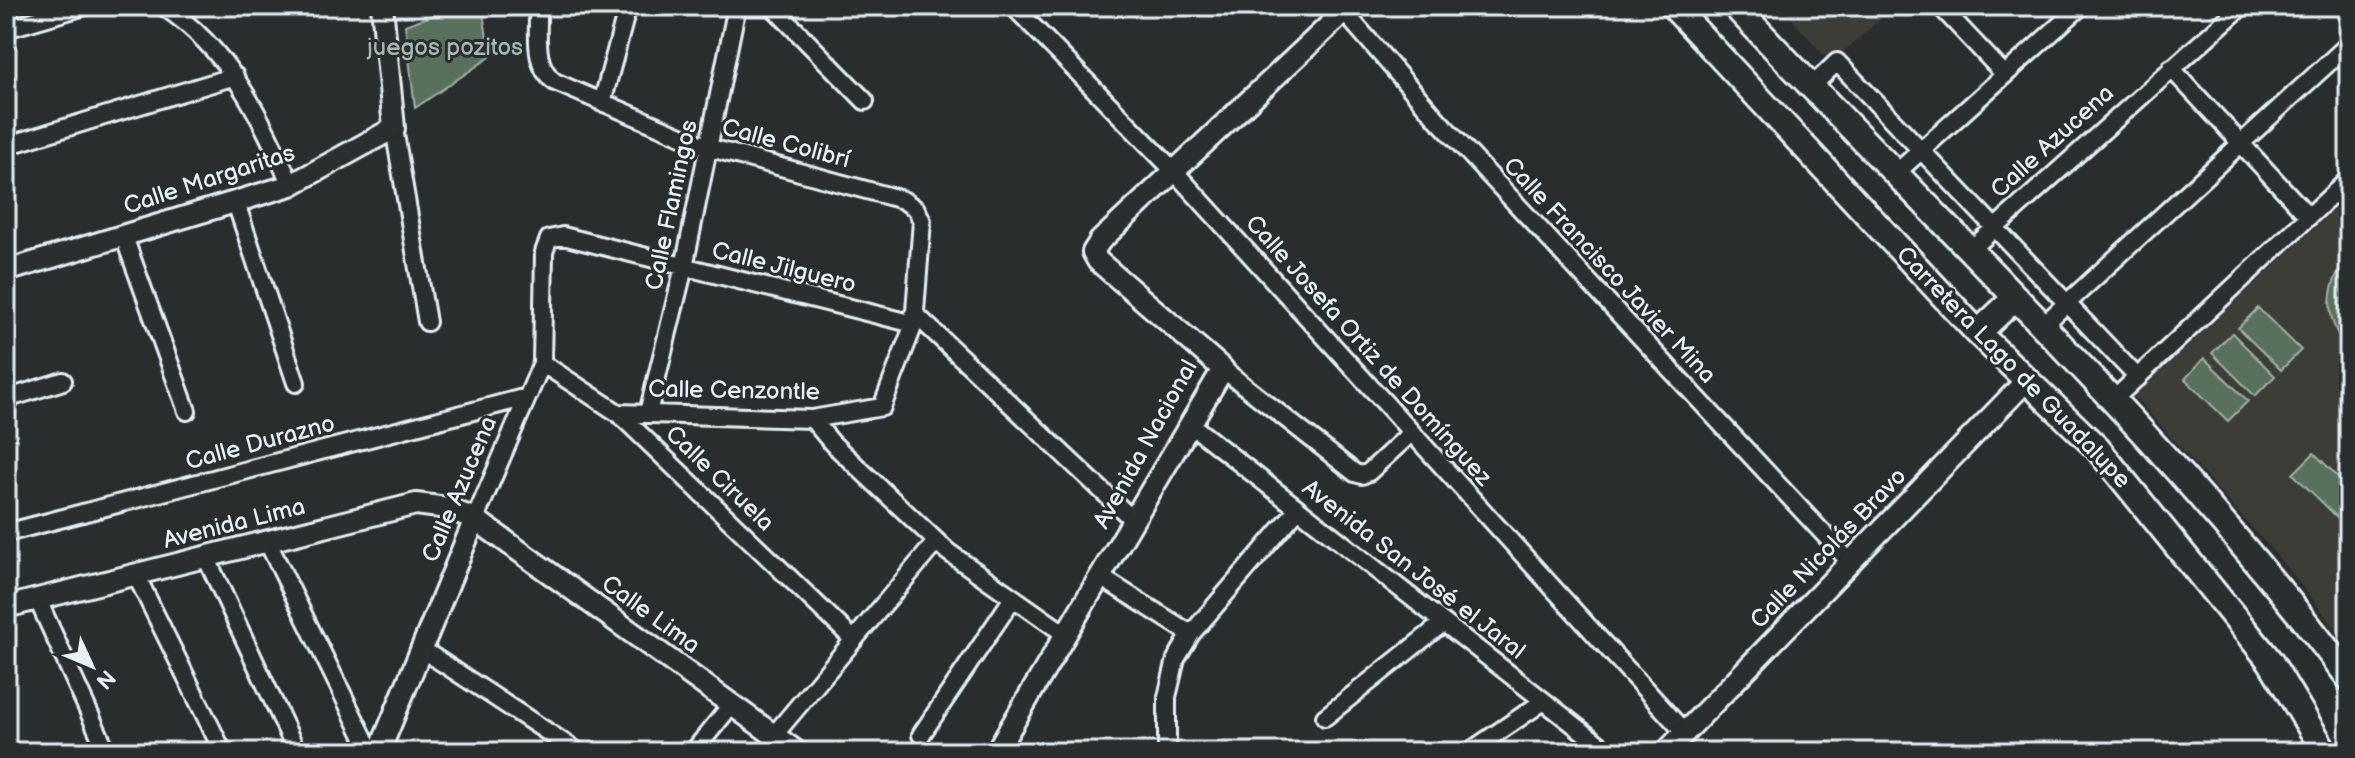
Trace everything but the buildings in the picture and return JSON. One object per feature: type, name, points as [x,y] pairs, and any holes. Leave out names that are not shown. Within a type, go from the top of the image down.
[{"type":"main road","name":"Carretera Lago de Guadalupe","points":[[1673,6],[1978,333],[2098,449],[2270,661],[2325,752]]},
{"type":"main road","name":"Carretera Lago de Guadalupe","points":[[1735,6],[2112,401],[2207,505],[2349,678]]},
{"type":"main road","points":[[1978,333],[2014,299]]},
{"type":"street","points":[[6,29],[85,6]]},
{"type":"street","points":[[163,6],[184,20],[251,98],[291,185]]},
{"type":"street","points":[[382,6],[394,128],[427,322]]},
{"type":"street","name":"Calle Colibrí","points":[[538,6],[540,63],[543,73],[555,82],[707,147],[903,200],[916,209]]},
{"type":"street","points":[[602,103],[628,6]]},
{"type":"street","name":"Calle Flamingos","points":[[648,413],[684,267],[737,6]]},
{"type":"street","points":[[772,6],[865,101]]},
{"type":"street","name":"Calle Josefa Ortiz de Domínguez","points":[[1013,6],[1174,171],[1684,732]]},
{"type":"street","points":[[1940,6],[2005,75]]},
{"type":"street","points":[[1895,174],[2081,6]]},
{"type":"street","name":"Calle Azucena","points":[[1968,252],[2242,6]]},
{"type":"street","name":"Avenida Nacional","points":[[996,752],[1223,369],[1098,261],[1093,252],[1100,241],[1344,8]]},
{"type":"street","name":"Calle Francisco Javier Mina","points":[[1344,8],[1438,120],[1851,563]]},
{"type":"street","points":[[2041,327],[2349,44]]},
{"type":"street","points":[[1811,87],[1837,62],[2138,378]]},
{"type":"street","points":[[2171,68],[2309,217]]},
{"type":"street","points":[[6,146],[235,76]]},
{"type":"street","name":"Calle Margaritas","points":[[6,271],[291,185],[394,128]]},
{"type":"street","points":[[2112,401],[2349,179]]},
{"type":"street","points":[[236,203],[296,383]]},
{"type":"street","name":"Calle Cenzontle","points":[[618,413],[812,419],[882,407],[914,319],[922,221],[916,209]]},
{"type":"street","points":[[123,234],[187,411]]},
{"type":"street","name":"Calle Jilguero","points":[[549,239],[563,236],[914,319],[1133,520]]},
{"type":"street","name":"Calle Azucena","points":[[379,752],[542,363],[544,252],[549,239]]},
{"type":"street","name":"Calle Ciruela","points":[[542,363],[618,413],[854,640]]},
{"type":"street","points":[[1223,369],[1355,473],[1362,475],[1369,472],[1411,433]]},
{"type":"street","points":[[6,399],[63,381]]},
{"type":"street","name":"Calle Nicolás Bravo","points":[[1666,752],[2026,381]]},
{"type":"street","name":"Calle Durazno","points":[[6,533],[527,397]]},
{"type":"street","points":[[812,419],[832,443],[936,542],[1065,634]]},
{"type":"street","name":"Avenida San José el Jaral","points":[[1190,424],[1609,752]]},
{"type":"street","name":"Avenida Lima","points":[[6,607],[416,504],[447,508],[475,519]]},
{"type":"street","points":[[1167,752],[1167,697],[1176,659],[1191,634],[1298,509]]},
{"type":"street","name":"Calle Lima","points":[[475,519],[797,752]]},
{"type":"street","points":[[267,541],[371,752]]},
{"type":"street","points":[[774,735],[936,542]]},
{"type":"street","points":[[206,557],[297,752]]},
{"type":"street","points":[[136,575],[223,752]]},
{"type":"street","points":[[1099,576],[1191,634]]},
{"type":"street","points":[[37,598],[107,752]]},
{"type":"street","points":[[921,735],[1013,598]]},
{"type":"street","points":[[1325,717],[1443,623]]},
{"type":"street","points":[[420,648],[578,752]]},
{"type":"street","points":[[1469,752],[1544,701]]},
{"type":"street","points":[[693,752],[732,704]]},
{"type":"shaded area","points":[[1780,6],[1895,6],[1831,63]]},
{"type":"shaded area","points":[[2349,196],[2349,645],[2280,559],[2134,396]]},
{"type":"green space","name":"juegos pozitos","points":[[459,6],[482,6],[490,57],[415,108],[405,25]]},
{"type":"green space","points":[[2349,256],[2349,350],[2335,327],[2330,303],[2335,279]]},
{"type":"green space","points":[[2258,308],[2301,350],[2281,370],[2238,328]]},
{"type":"green space","points":[[2232,333],[2275,376],[2255,396],[2212,353]]},
{"type":"green space","points":[[2204,358],[2248,401],[2228,421],[2185,379]]},
{"type":"green space","points":[[2314,453],[2349,488],[2349,506],[2338,518],[2293,474]]}]
